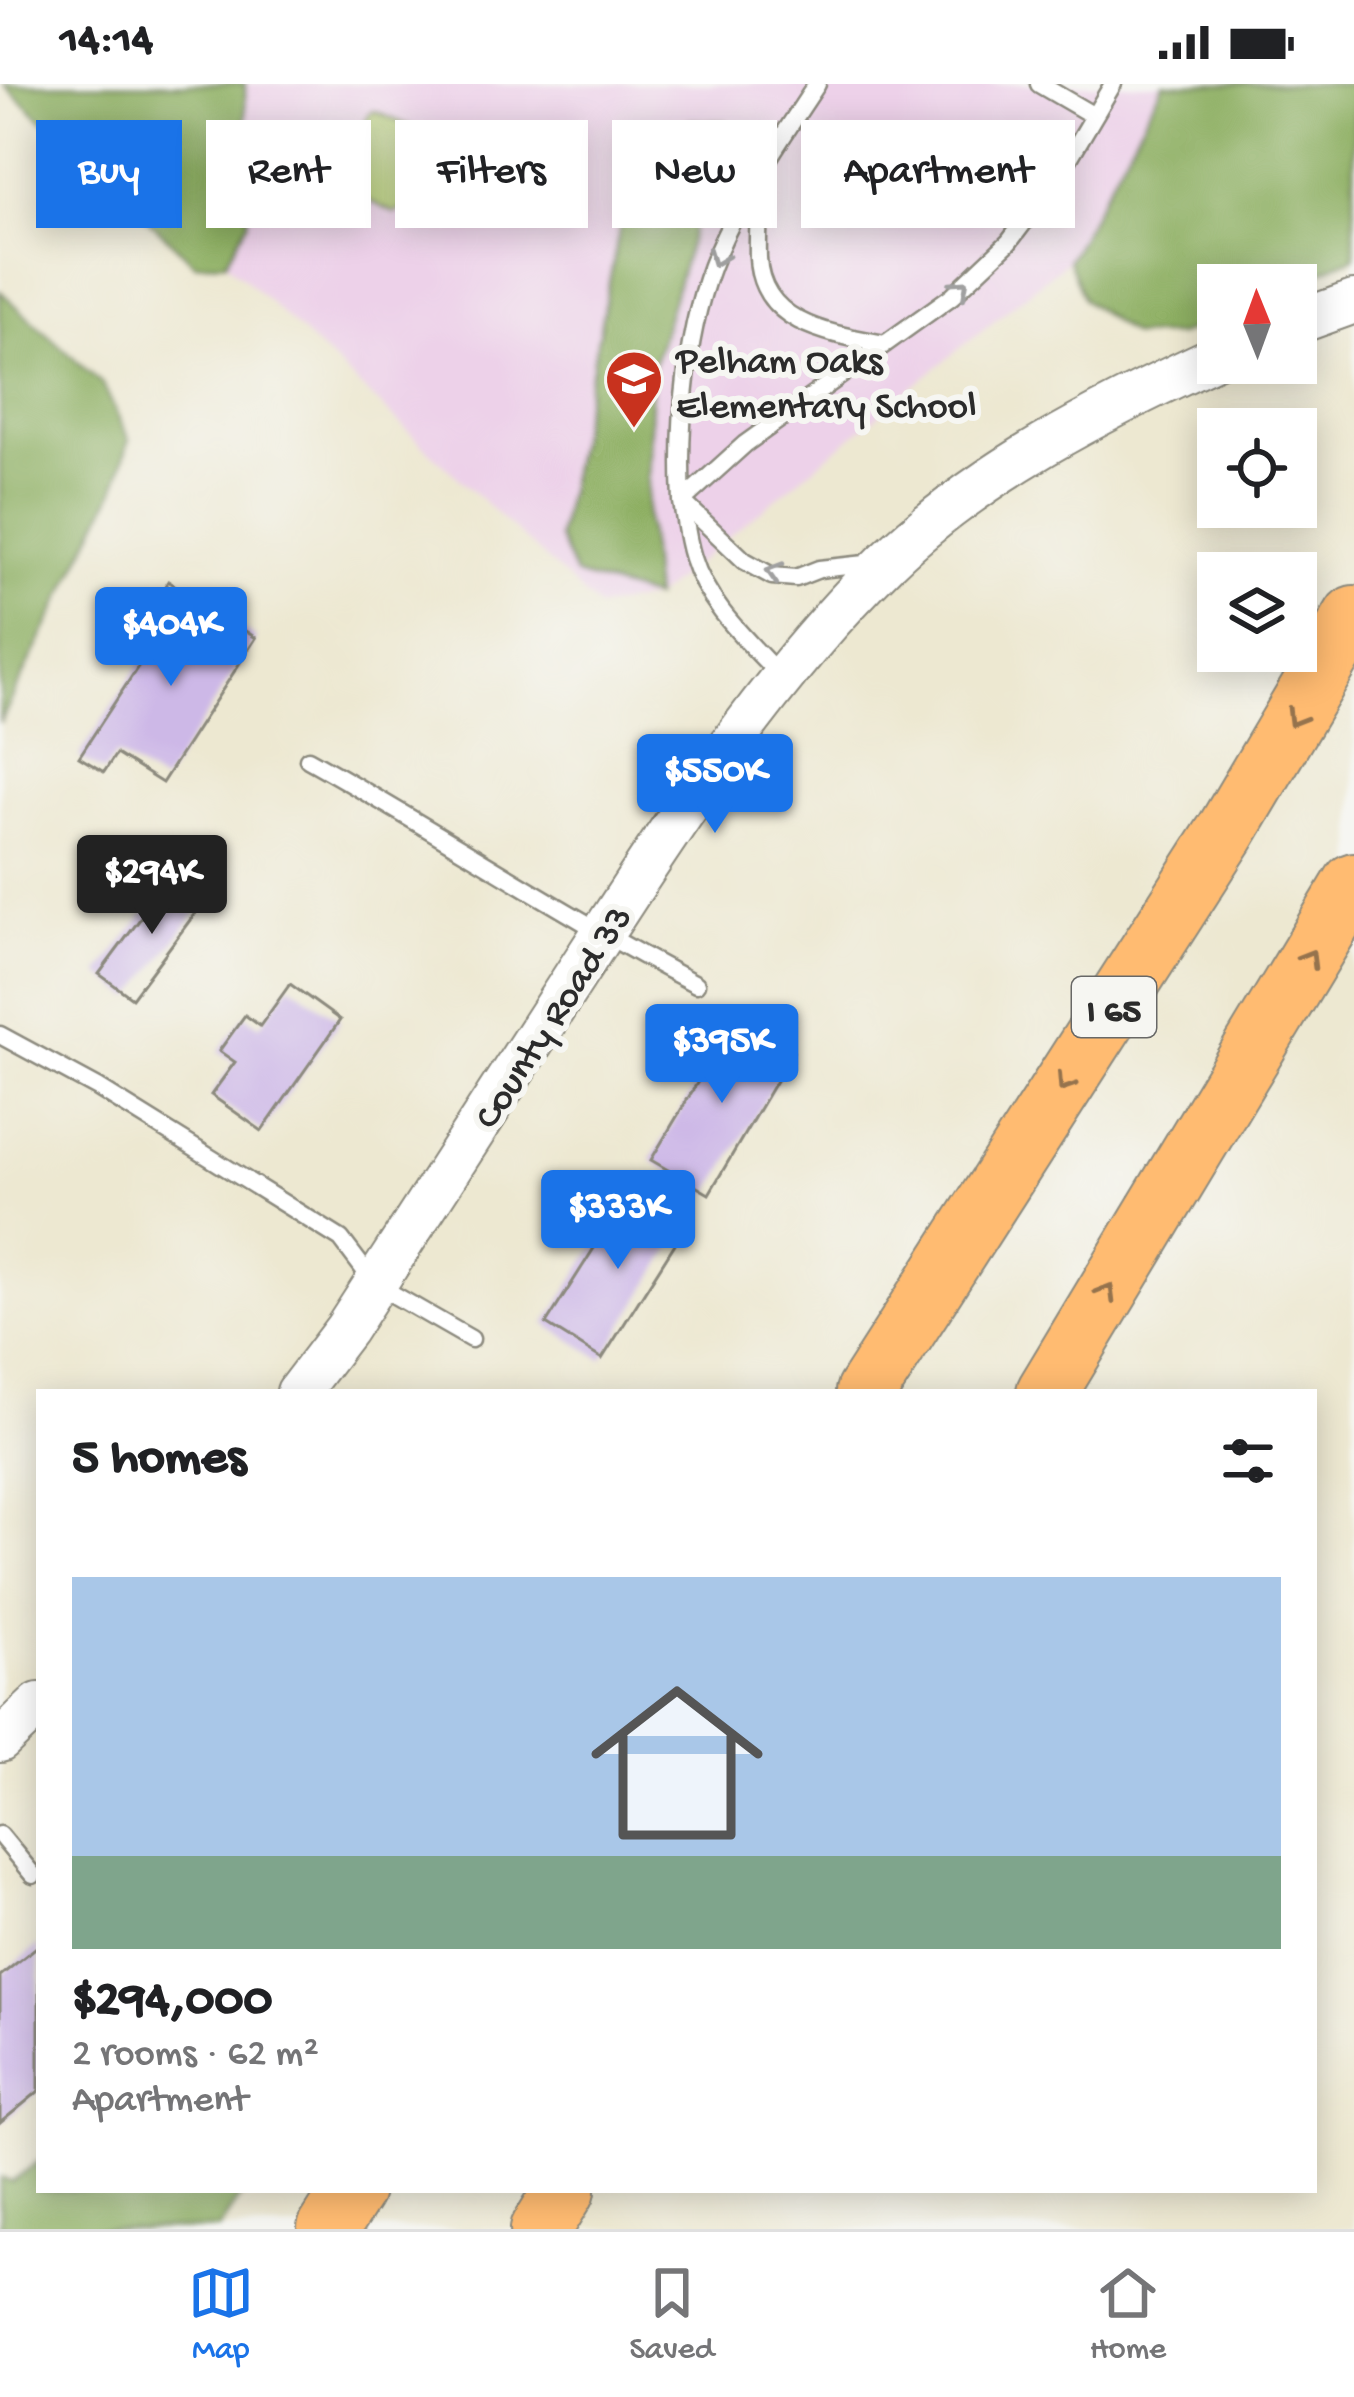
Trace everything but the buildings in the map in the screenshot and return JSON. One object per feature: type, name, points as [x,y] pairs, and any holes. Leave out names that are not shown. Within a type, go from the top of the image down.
[{"type":"highway","name":"I 65","points":[[868,1389],[1226,832],[1354,616]]},
{"type":"highway","points":[[1049,1389],[1354,883]]},
{"type":"highway","points":[[328,2229],[350,2193]]},
{"type":"highway","points":[[541,2229],[563,2193]]},
{"type":"street","points":[[1317,315],[1354,302]]},
{"type":"street","name":"County Road 33","points":[[300,1389],[375,1284],[707,778],[783,679],[887,561],[999,473],[1197,367]]},
{"type":"street","points":[[0,1741],[36,1706]]},
{"type":"lane","points":[[777,144],[817,84]]},
{"type":"lane","points":[[1040,84],[1094,116]]},
{"type":"lane","points":[[682,501],[745,445],[952,296],[1009,242],[1058,177],[1114,84]]},
{"type":"lane","points":[[730,228],[716,255],[700,309],[678,439],[682,501],[701,580],[731,623],[783,679]]},
{"type":"lane","points":[[759,228],[760,278],[773,302],[815,329],[885,344]]},
{"type":"lane","points":[[682,501],[745,561],[772,575],[796,578],[818,569],[887,561]]},
{"type":"lane","points":[[308,758],[428,826],[602,935],[696,984]]},
{"type":"lane","points":[[0,1035],[98,1088],[341,1239],[375,1284],[471,1340]]},
{"type":"lane","points":[[0,1835],[33,1875]]},
{"type":"shaded area","name":"Pelham Oaks Elementary School","points":[[245,84],[1163,84],[1068,260],[654,598],[598,608],[226,262],[245,228],[371,228],[371,120],[246,120]]},
{"type":"green space","points":[[4,84],[245,84],[246,120],[206,120],[206,228],[245,228],[226,262],[195,264],[157,228],[182,228],[182,120],[42,120]]},
{"type":"green space","points":[[1163,84],[1354,84],[1354,257],[1317,273],[1317,264],[1197,264],[1197,326],[1178,335],[1132,335],[1084,300],[1068,260]]},
{"type":"green space","points":[[374,111],[395,120],[395,213],[371,202],[369,114]]},
{"type":"green space","points":[[620,228],[694,228],[652,369],[647,516],[654,598],[575,575],[558,537]]},
{"type":"green space","points":[[0,291],[103,385],[129,440],[115,489],[0,723]]},
{"type":"green space","points":[[36,2163],[36,2193],[242,2193],[219,2229],[0,2229],[0,2178],[12,2182]]},
{"type":"place","name":"Pelham Oaks Elementary School","points":[[634,430]]}]
